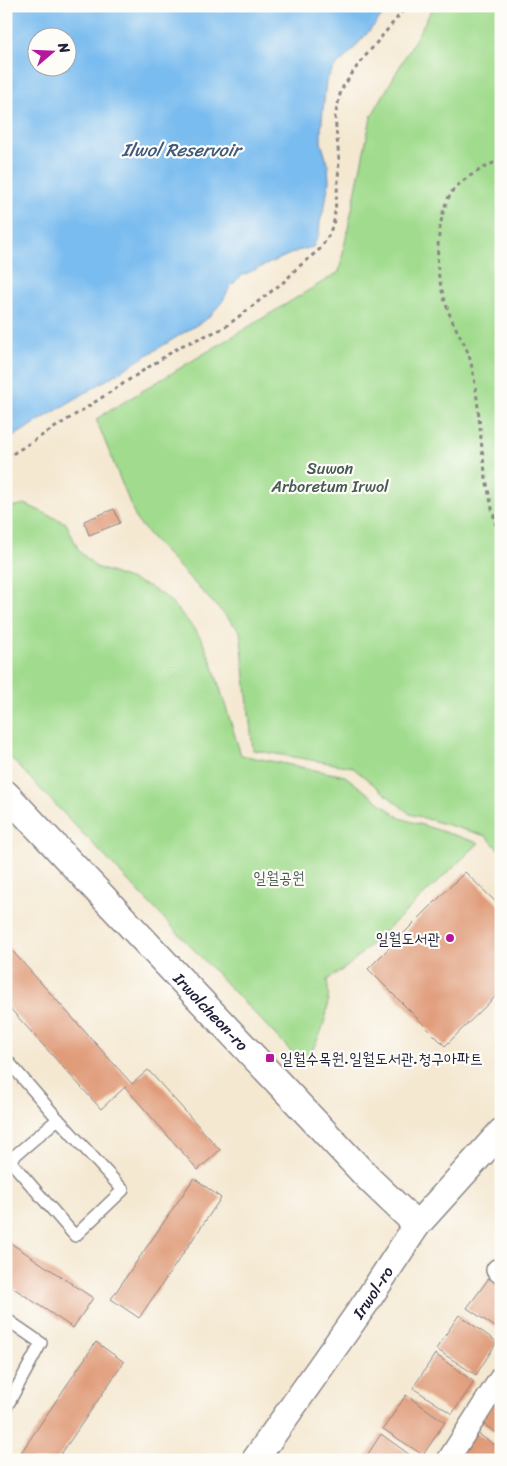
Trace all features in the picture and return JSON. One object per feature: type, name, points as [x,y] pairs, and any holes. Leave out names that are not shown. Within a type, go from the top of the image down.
[{"type":"street","name":"Irwolcheon-ro","points":[[6,794],[370,1180],[418,1226]]},
{"type":"street","name":"Irwol-ro","points":[[255,1460],[418,1226],[501,1132]]},
{"type":"street","points":[[448,1460],[501,1377]]},
{"type":"lane","points":[[6,1059],[123,1190],[75,1236],[8,1160],[58,1119]]},
{"type":"lane","points":[[6,1319],[41,1343],[6,1408]]},
{"type":"path","points":[[6,458],[181,346],[224,328],[286,280],[320,249],[329,235],[334,221],[339,159],[335,117],[341,90],[364,58],[407,6]]},
{"type":"path","points":[[501,159],[454,188],[446,204],[442,220],[438,269],[442,292],[470,359],[487,484],[501,540]]},
{"type":"green space","name":"Suwon Arboretum Irwol","points":[[434,6],[501,6],[501,852],[486,836],[410,814],[352,767],[253,750],[240,631],[137,521],[96,419],[339,272],[371,117]]},
{"type":"green space","name":"일월공원","points":[[25,504],[66,523],[79,551],[96,567],[148,586],[166,597],[186,619],[201,638],[212,663],[241,755],[345,776],[400,818],[479,843],[348,966],[327,980],[326,1017],[316,1042],[303,1064],[6,753],[6,508]]},
{"type":"water","name":"Ilwol Reservoir","points":[[6,6],[391,6],[349,54],[333,69],[326,81],[321,142],[328,165],[329,181],[319,234],[313,247],[297,251],[241,276],[230,287],[222,302],[208,318],[6,441]]},
{"type":"building","points":[[114,509],[120,523],[89,535],[84,521]]},
{"type":"building","name":"일월도서관","points":[[465,872],[501,907],[501,991],[445,1046],[368,969]]},
{"type":"building","points":[[6,944],[132,1084],[148,1070],[220,1150],[198,1170],[125,1087],[101,1109],[6,1004]]},
{"type":"building","points":[[194,1178],[221,1198],[139,1318],[111,1299]]},
{"type":"building","points":[[6,1240],[93,1298],[73,1328],[6,1283]]},
{"type":"building","points":[[492,1274],[501,1281],[501,1331],[467,1308]]},
{"type":"building","points":[[459,1315],[497,1342],[476,1375],[436,1349]]},
{"type":"building","points":[[96,1342],[124,1362],[57,1460],[16,1460]]},
{"type":"building","points":[[435,1354],[474,1382],[452,1414],[413,1388]]},
{"type":"building","points":[[501,1390],[501,1436],[480,1422]]},
{"type":"building","points":[[406,1395],[445,1422],[423,1455],[383,1429]]},
{"type":"building","points":[[474,1431],[501,1449],[501,1460],[455,1460]]},
{"type":"building","points":[[381,1434],[417,1460],[364,1460]]},
{"type":"place","name":"일월도서관","points":[[450,938]]},
{"type":"place","name":"일월수목원.일월도서관.청구아파트","points":[[270,1058]]}]
